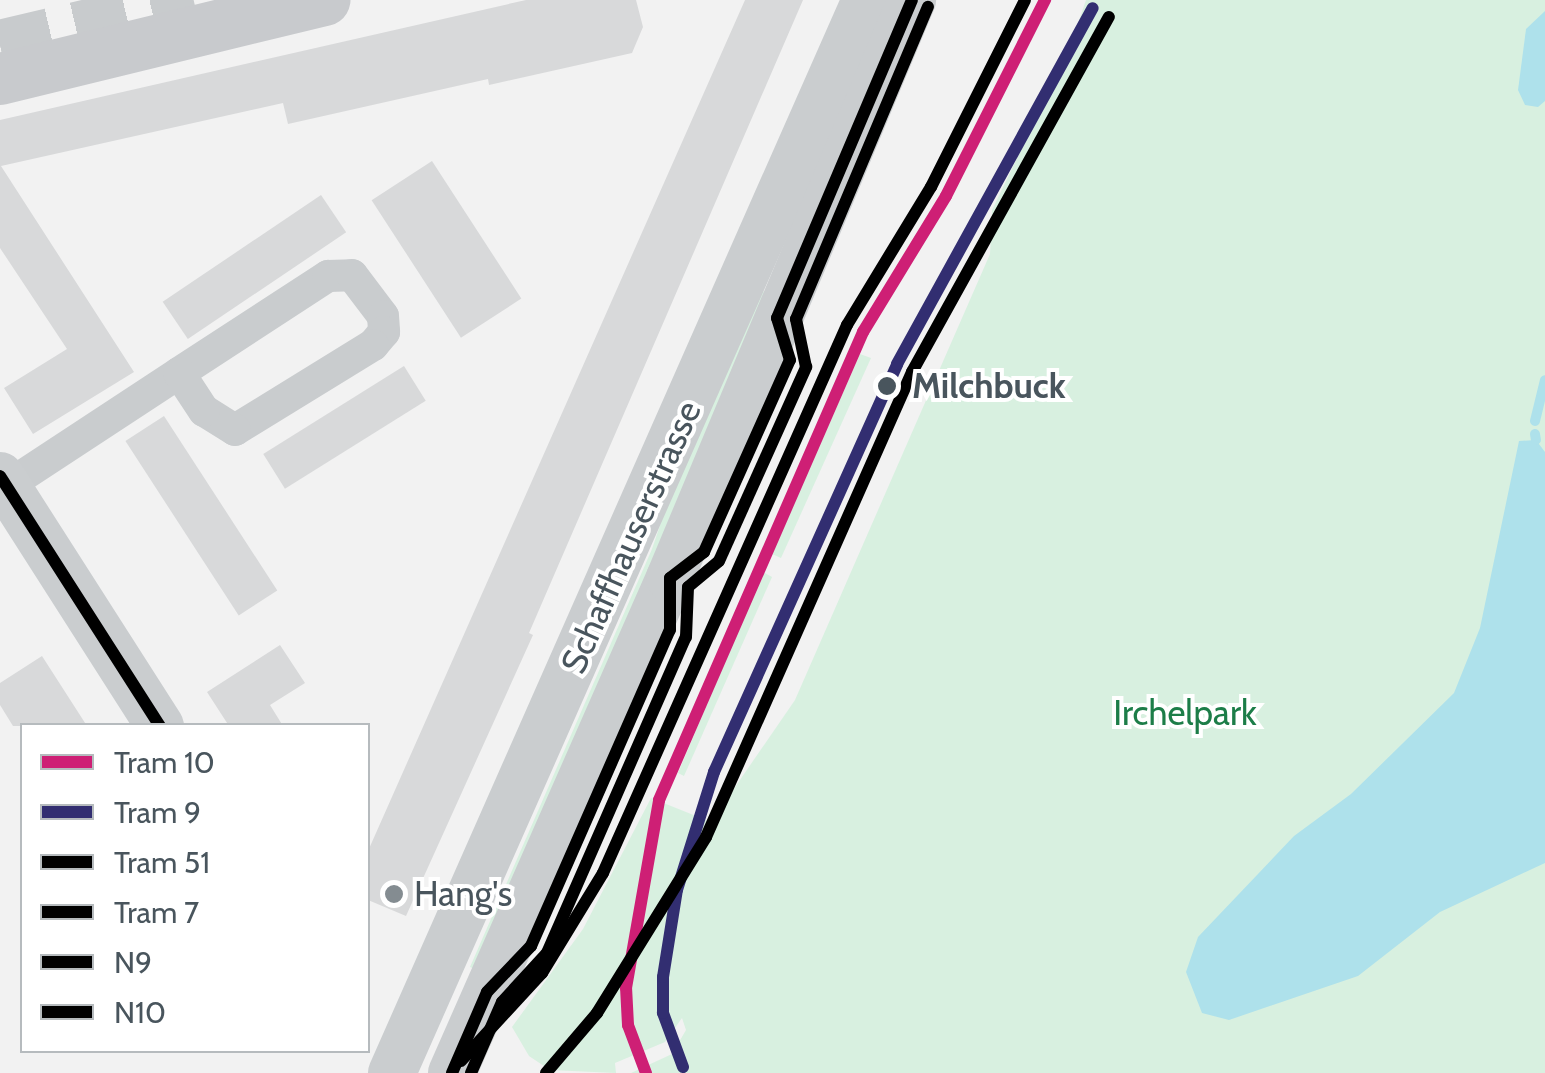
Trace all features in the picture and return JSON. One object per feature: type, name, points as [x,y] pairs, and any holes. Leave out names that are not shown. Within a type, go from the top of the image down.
[{"type":"main road","points":[[0,43],[201,8],[325,0]]},
{"type":"main road","points":[[0,79],[201,8]]},
{"type":"street","name":"Schaffhauserstrasse","points":[[397,1059],[866,0]]},
{"type":"street","name":"Schaffhauserstrasse","points":[[452,1073],[670,578],[912,0]]},
{"type":"street","points":[[158,723],[3,481],[328,276],[352,275],[383,316],[384,332],[373,346],[235,430],[204,410],[179,373]]},
{"type":"green space","name":"Irchelpark","points":[[1086,0],[1545,0],[1545,1073],[631,1073],[672,1054],[686,1030],[682,1018],[665,1042],[615,1063],[616,1073],[550,1070],[529,1056],[512,1027],[583,929],[651,798],[711,822],[795,700],[990,254],[992,210],[1067,55]]},
{"type":"green space","points":[[754,288],[765,292],[672,530],[481,972],[470,967],[652,549],[691,434]]},
{"type":"green space","points":[[860,354],[871,358],[781,558],[772,554]]},
{"type":"green space","points":[[763,572],[772,577],[684,776],[678,773]]},
{"type":"water","points":[[1545,11],[1545,101],[1538,107],[1525,105],[1518,90],[1526,29]]},
{"type":"water","points":[[1536,440],[1545,452],[1545,863],[1440,912],[1358,976],[1229,1020],[1202,1013],[1186,972],[1198,937],[1294,836],[1351,794],[1454,693],[1480,628],[1519,441]]},
{"type":"building","points":[[526,0],[636,0],[643,27],[632,53],[489,85],[488,79],[288,124],[283,103],[1,166],[134,372],[33,434],[4,388],[67,349],[0,248],[0,120]]},
{"type":"building","points":[[745,0],[803,0],[529,633],[533,635],[406,916],[370,901],[370,846]]},
{"type":"building","points":[[432,161],[521,299],[461,338],[372,200]]},
{"type":"building","points":[[321,195],[346,232],[188,339],[163,302]]},
{"type":"building","points":[[404,366],[426,401],[285,489],[263,454]]},
{"type":"building","points":[[164,416],[277,590],[239,615],[125,441]]},
{"type":"building","points":[[280,645],[305,683],[270,705],[281,723],[227,723],[207,692]]},
{"type":"building","points":[[42,656],[85,723],[13,726],[0,705],[0,683]]},
{"type":"waterway","points":[[1535,421],[1545,380]]},
{"type":"waterway","points":[[1535,434],[1536,440]]},
{"type":"tunnel","points":[[0,46],[194,0]]},
{"type":"tram line","name":"51","points":[[461,1061],[542,973],[603,873],[847,325],[931,187],[1025,0]]},
{"type":"tram line","name":"10","points":[[646,1073],[628,1025],[626,988],[659,800],[863,332],[946,196],[1045,0]]},
{"type":"tram line","name":"9","points":[[683,1067],[663,1013],[663,977],[677,890],[714,772],[897,364],[1093,8]]},
{"type":"tram line","name":"7","points":[[546,1073],[597,1013],[706,837],[912,372],[1109,17]]},
{"type":"transit line","name":"N9","points":[[452,1073],[487,992],[531,946],[670,630],[670,578],[704,552],[790,360],[777,318],[912,0]]},
{"type":"transit line","name":"N10","points":[[471,1073],[502,1002],[547,953],[686,637],[688,587],[719,561],[806,367],[796,319],[928,7]]},
{"type":"transit line","name":"N9","points":[[0,476],[158,723]]},
{"type":"place","name":"Milchbuck","points":[[887,386]]},
{"type":"place","name":"Hang's","points":[[394,894]]}]
